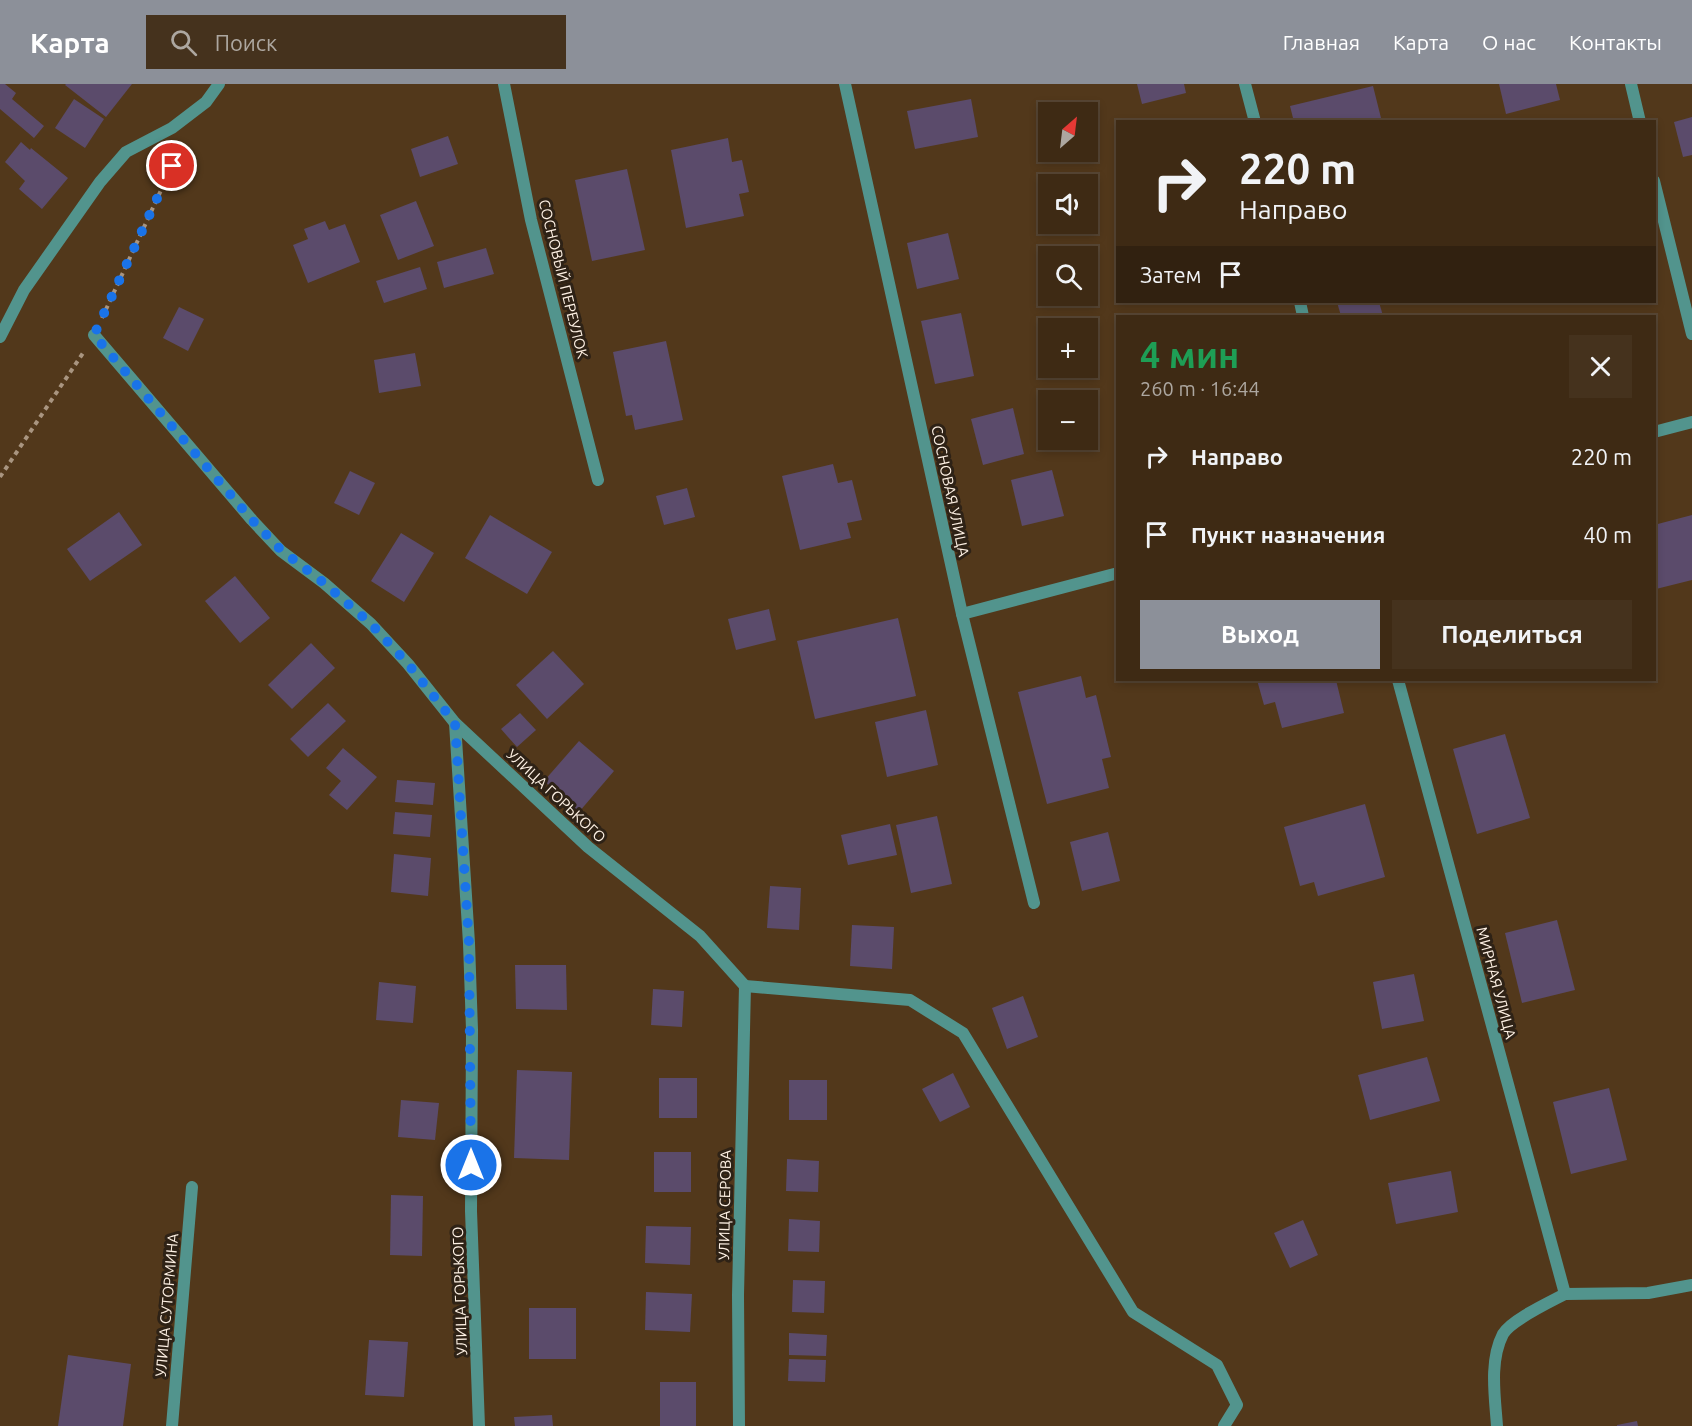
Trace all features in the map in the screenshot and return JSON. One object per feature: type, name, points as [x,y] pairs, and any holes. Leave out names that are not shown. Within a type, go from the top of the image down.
[{"type":"street","points":[[0,337],[5,313],[24,290],[100,182],[126,152],[172,128],[206,102],[219,84]]},
{"type":"street","name":"СОСНОВЫЙ ПЕРЕУЛОК","points":[[504,84],[531,220],[598,480]]},
{"type":"street","name":"СОСНОВАЯ УЛИЦА","points":[[845,84],[962,614],[1034,903]]},
{"type":"street","points":[[1245,84],[1254,120]]},
{"type":"street","points":[[1631,84],[1640,120]]},
{"type":"street","points":[[1656,189],[1692,334]]},
{"type":"street","name":"УЛИЦА ГОРЬКОГО","points":[[94,335],[252,520],[281,550],[324,583],[371,624],[408,664],[455,723],[588,847],[700,936],[745,986]]},
{"type":"street","points":[[1656,431],[1692,422]]},
{"type":"street","points":[[962,614],[1116,574]]},
{"type":"street","name":"МИРНАЯ УЛИЦА","points":[[1398,681],[1565,1294]]},
{"type":"street","name":"УЛИЦА ГОРЬКОГО","points":[[455,723],[472,1029],[471,1211],[479,1426]]},
{"type":"street","points":[[745,986],[910,1000],[963,1033],[1133,1312],[1217,1365],[1238,1405],[1224,1426]]},
{"type":"street","name":"УЛИЦА СЕРОВА","points":[[739,1426],[738,1295],[745,986]]},
{"type":"street","name":"УЛИЦА СУТОРМИНА","points":[[172,1426],[192,1187]]},
{"type":"street","points":[[1497,1426],[1494,1369],[1504,1333],[1527,1314],[1565,1294],[1648,1293],[1692,1285]]},
{"type":"path","points":[[0,477],[94,335],[186,138]]},
{"type":"building","points":[[0,84],[5,84],[16,93],[12,99],[44,126],[34,138],[0,109]]},
{"type":"building","points":[[66,84],[132,84],[106,117]]},
{"type":"building","points":[[1137,84],[1184,84],[1186,93],[1142,104]]},
{"type":"building","points":[[1499,84],[1556,84],[1560,100],[1506,114]]},
{"type":"building","points":[[1373,86],[1382,120],[1294,120],[1290,106]]},
{"type":"building","points":[[74,99],[104,119],[85,148],[55,128]]},
{"type":"building","points":[[971,99],[978,137],[915,149],[907,111]]},
{"type":"building","points":[[1692,117],[1692,155],[1683,157],[1674,122]]},
{"type":"building","points":[[448,136],[458,164],[420,177],[411,149]]},
{"type":"building","points":[[728,138],[732,162],[742,160],[749,192],[739,194],[744,216],[686,228],[671,150]]},
{"type":"building","points":[[21,142],[68,178],[42,209],[19,189],[25,181],[5,162]]},
{"type":"building","points":[[627,169],[645,250],[592,261],[575,180]]},
{"type":"building","points":[[416,201],[434,246],[398,260],[380,215]]},
{"type":"building","points":[[325,221],[329,230],[345,224],[360,262],[308,283],[293,245],[308,239],[304,229]]},
{"type":"building","points":[[948,233],[959,279],[917,289],[907,243]]},
{"type":"building","points":[[486,248],[494,274],[444,288],[437,262]]},
{"type":"building","points":[[420,267],[427,289],[384,303],[376,281]]},
{"type":"building","points":[[1337,303],[1379,303],[1383,315],[1341,315]]},
{"type":"building","points":[[179,307],[204,319],[188,351],[163,338]]},
{"type":"building","points":[[961,313],[974,376],[935,384],[921,321]]},
{"type":"building","points":[[666,341],[683,420],[635,430],[632,415],[626,416],[613,352]]},
{"type":"building","points":[[415,353],[421,386],[379,393],[374,360]]},
{"type":"building","points":[[1013,408],[1024,454],[983,465],[971,419]]},
{"type":"building","points":[[833,464],[838,483],[852,480],[862,520],[847,523],[851,538],[800,550],[782,476]]},
{"type":"building","points":[[1052,470],[1064,516],[1022,526],[1011,480]]},
{"type":"building","points":[[350,471],[375,483],[359,515],[334,503]]},
{"type":"building","points":[[687,488],[695,517],[664,525],[656,496]]},
{"type":"building","points":[[119,512],[142,545],[90,581],[67,549]]},
{"type":"building","points":[[490,515],[552,552],[527,594],[465,558]]},
{"type":"building","points":[[1692,515],[1692,580],[1656,589],[1656,524]]},
{"type":"building","points":[[401,533],[434,553],[404,602],[371,581]]},
{"type":"building","points":[[235,576],[270,618],[240,643],[205,601]]},
{"type":"building","points":[[769,609],[776,640],[736,650],[728,619]]},
{"type":"building","points":[[898,618],[916,696],[815,719],[797,641]]},
{"type":"building","points":[[311,643],[335,668],[292,709],[268,685]]},
{"type":"building","points":[[553,651],[584,684],[547,719],[516,685]]},
{"type":"building","points":[[1081,676],[1086,698],[1096,695],[1111,757],[1102,759],[1109,788],[1047,804],[1018,692]]},
{"type":"building","points":[[1257,681],[1336,681],[1344,713],[1282,728],[1275,702],[1264,705]]},
{"type":"building","points":[[328,703],[346,721],[308,757],[290,739]]},
{"type":"building","points":[[926,710],[938,765],[887,777],[875,722]]},
{"type":"building","points":[[520,713],[536,730],[517,747],[501,729]]},
{"type":"building","points":[[1505,734],[1530,818],[1477,834],[1453,749]]},
{"type":"building","points":[[579,741],[614,771],[579,812],[544,781]]},
{"type":"building","points":[[343,748],[377,777],[347,810],[329,795],[341,781],[326,768]]},
{"type":"building","points":[[397,780],[435,783],[433,805],[395,802]]},
{"type":"building","points":[[1365,804],[1385,877],[1318,896],[1314,882],[1300,886],[1284,827]]},
{"type":"building","points":[[395,812],[432,815],[430,837],[393,834]]},
{"type":"building","points":[[937,816],[952,884],[911,893],[896,825]]},
{"type":"building","points":[[890,824],[897,855],[848,865],[841,835]]},
{"type":"building","points":[[1108,832],[1120,881],[1082,891],[1070,842]]},
{"type":"building","points":[[394,854],[431,858],[428,896],[391,892]]},
{"type":"building","points":[[770,886],[801,888],[799,930],[767,928]]},
{"type":"building","points":[[1557,920],[1575,990],[1522,1003],[1505,933]]},
{"type":"building","points":[[852,925],[894,927],[892,969],[850,966]]},
{"type":"building","points":[[515,965],[566,965],[567,1010],[516,1009]]},
{"type":"building","points":[[1414,974],[1424,1021],[1382,1029],[1373,982]]},
{"type":"building","points":[[379,982],[416,986],[413,1023],[376,1020]]},
{"type":"building","points":[[653,989],[684,991],[682,1027],[651,1025]]},
{"type":"building","points":[[1023,996],[1038,1037],[1007,1049],[992,1008]]},
{"type":"building","points":[[1427,1057],[1440,1101],[1370,1120],[1358,1075]]},
{"type":"building","points":[[517,1070],[572,1072],[569,1160],[514,1158]]},
{"type":"building","points":[[953,1073],[970,1107],[940,1122],[922,1089]]},
{"type":"building","points":[[659,1078],[697,1078],[697,1118],[659,1118]]},
{"type":"building","points":[[789,1080],[827,1080],[827,1120],[789,1120]]},
{"type":"building","points":[[1609,1088],[1627,1160],[1571,1174],[1553,1102]]},
{"type":"building","points":[[401,1100],[439,1103],[435,1140],[398,1137]]},
{"type":"building","points":[[654,1152],[691,1152],[691,1192],[654,1192]]},
{"type":"building","points":[[787,1159],[819,1161],[818,1192],[786,1191]]},
{"type":"building","points":[[1451,1171],[1458,1212],[1396,1224],[1388,1183]]},
{"type":"building","points":[[391,1195],[423,1196],[422,1256],[390,1255]]},
{"type":"building","points":[[789,1219],[820,1221],[819,1252],[788,1251]]},
{"type":"building","points":[[1303,1220],[1318,1255],[1290,1268],[1274,1233]]},
{"type":"building","points":[[646,1226],[691,1227],[690,1265],[645,1263]]},
{"type":"building","points":[[793,1280],[825,1281],[824,1313],[792,1312]]},
{"type":"building","points":[[646,1292],[692,1294],[690,1332],[645,1330]]},
{"type":"building","points":[[529,1308],[576,1308],[576,1359],[529,1359]]},
{"type":"building","points":[[789,1333],[827,1335],[826,1356],[789,1355]]},
{"type":"building","points":[[369,1340],[408,1342],[404,1397],[365,1395]]},
{"type":"building","points":[[68,1355],[131,1364],[123,1426],[58,1426]]},
{"type":"building","points":[[789,1359],[826,1360],[825,1382],[788,1381]]},
{"type":"building","points":[[660,1382],[696,1382],[696,1426],[660,1426]]},
{"type":"building","points":[[552,1415],[553,1426],[515,1426],[514,1417]]},
{"type":"building","points":[[1637,1421],[1638,1426],[1617,1426],[1617,1425]]},
{"type":"route","points":[[172,166],[94,335],[252,520],[281,550],[324,583],[371,624],[408,664],[455,723],[469,943],[472,1029],[471,1165]]}]
